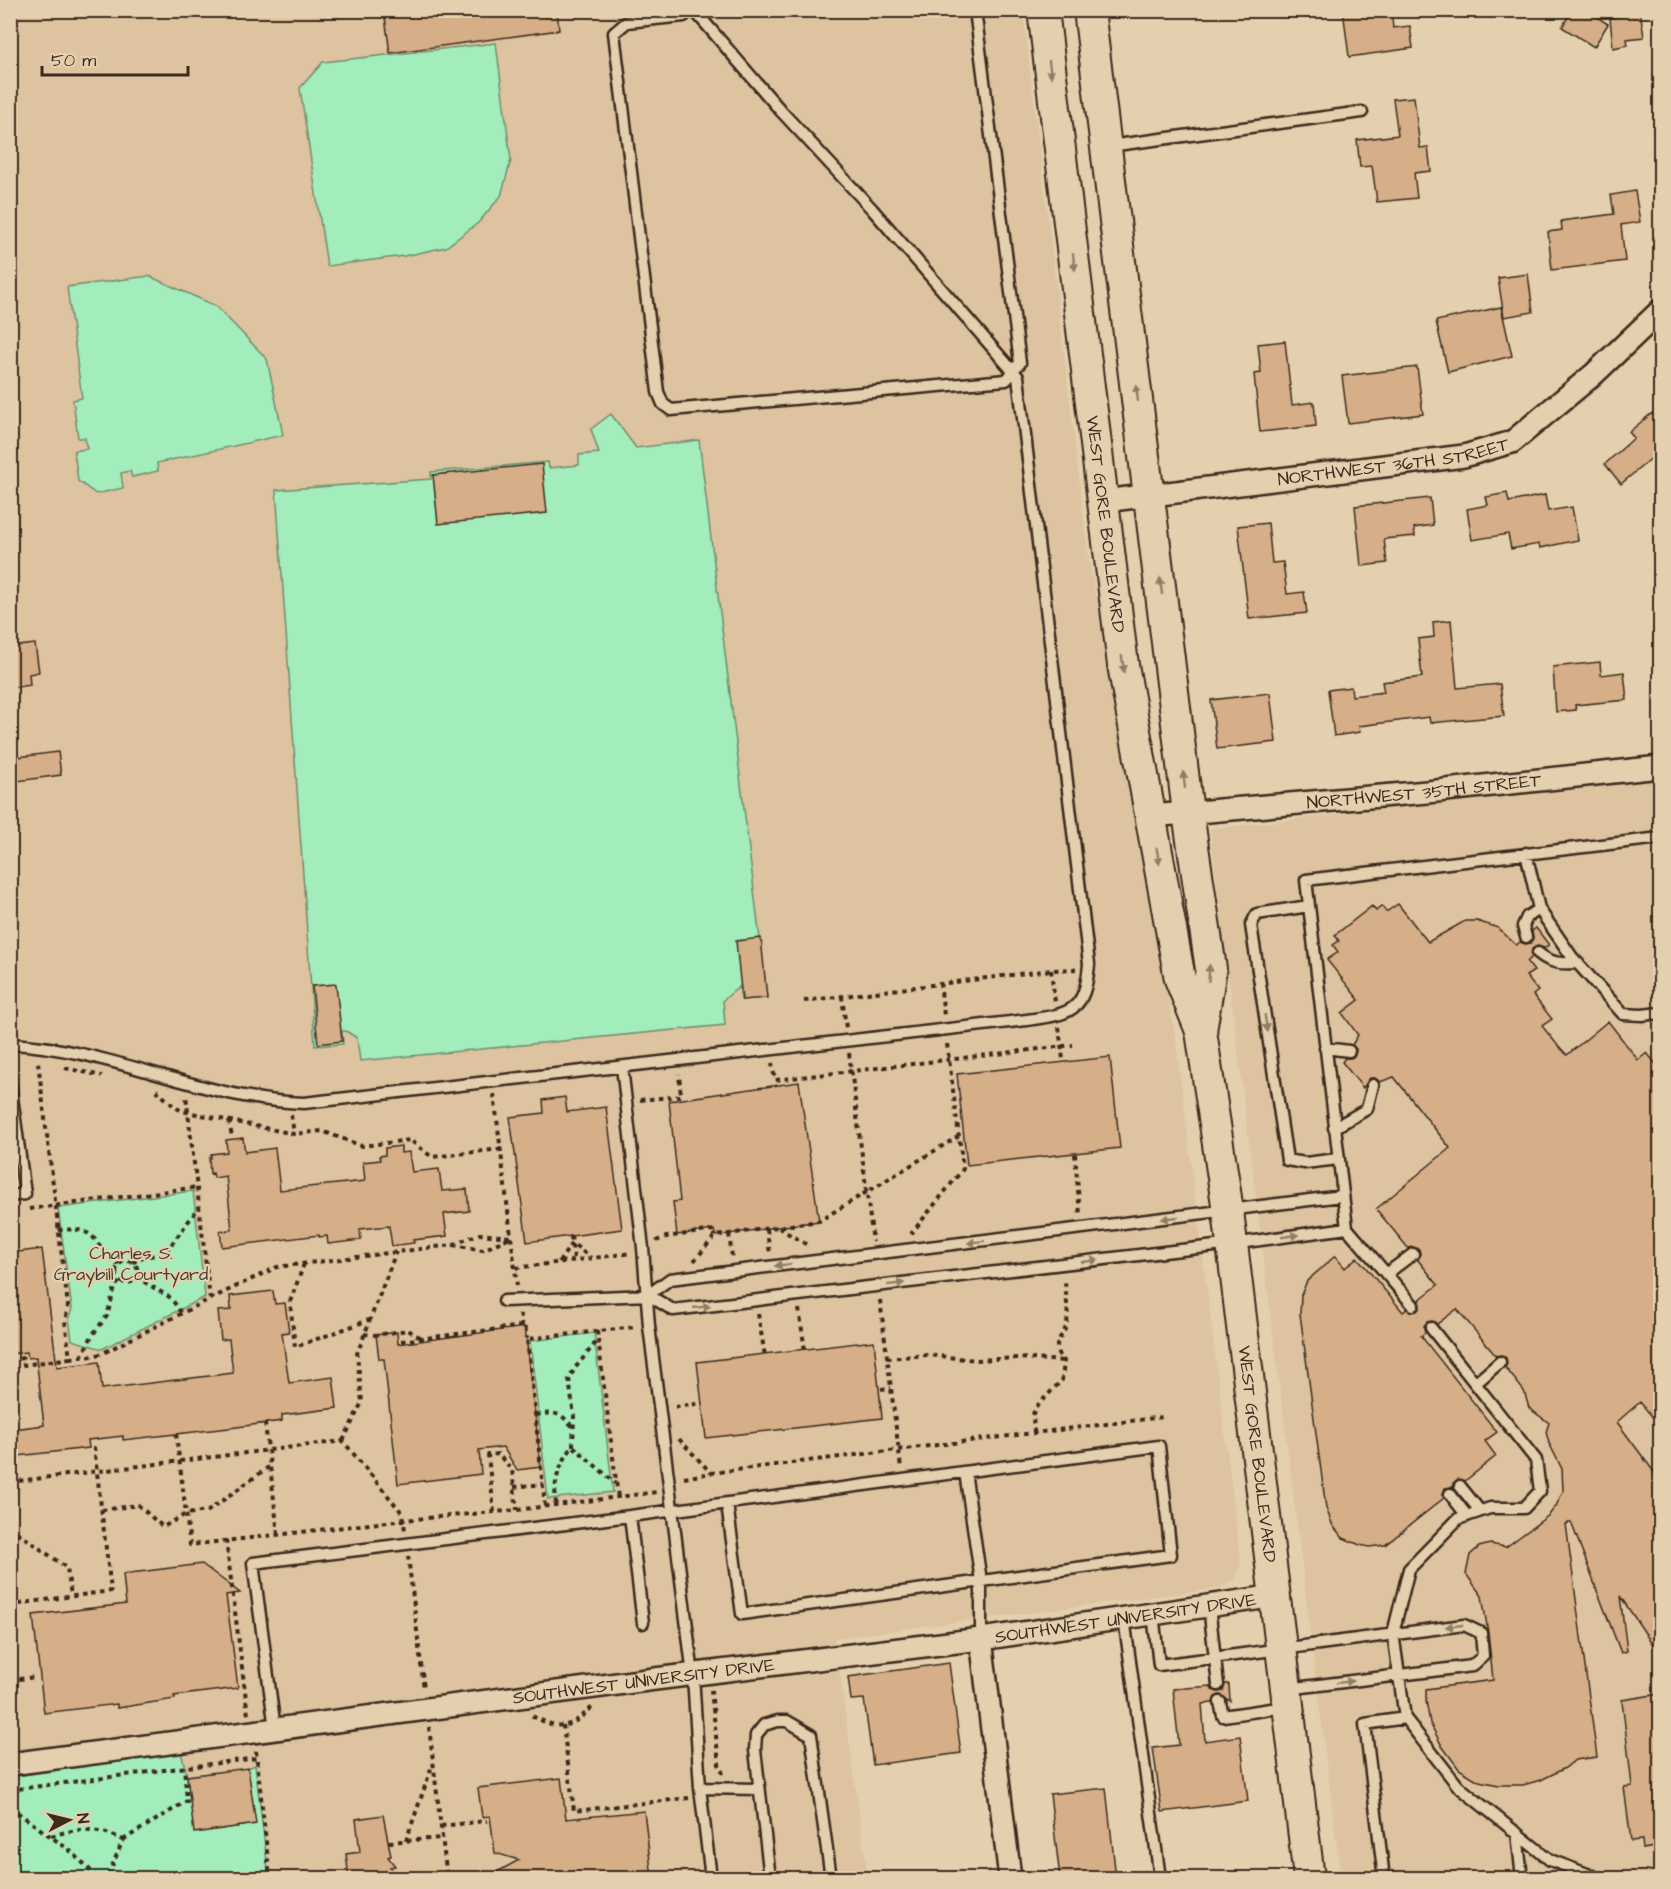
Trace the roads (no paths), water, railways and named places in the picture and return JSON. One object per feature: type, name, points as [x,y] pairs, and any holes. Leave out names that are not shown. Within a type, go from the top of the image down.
[{"type":"main road","name":"WEST GORE BOULEVARD","points":[[1043,10],[1123,665],[1180,979],[1201,1031],[1228,1211],[1310,1878]]},
{"type":"main road","name":"WEST GORE BOULEVARD","points":[[1089,10],[1188,813],[1211,969],[1201,1031]]},
{"type":"street","name":"NORTHWEST 36TH STREET","points":[[1104,501],[1464,456],[1512,442],[1594,374],[1660,311]]},
{"type":"street","name":"NORTHWEST 35TH STREET","points":[[1151,816],[1427,792],[1660,767]]},
{"type":"street","name":"SOUTHWEST UNIVERSITY DRIVE","points":[[10,1764],[693,1674],[981,1639],[1276,1596]]},
{"type":"street","points":[[981,1639],[1010,1878]]},
{"type":"lane","points":[[10,1044],[40,1046],[266,1100],[304,1103],[1057,1016],[1070,1011],[1078,1003],[1087,986],[1089,964],[1020,385],[1013,371],[692,10],[684,16],[627,22],[614,33],[658,392],[663,404],[671,410],[1006,380],[1013,371],[1020,363],[975,10]]},
{"type":"lane","points":[[1107,146],[1362,112]]},
{"type":"lane","points":[[1413,1305],[1347,1228],[1306,880],[1660,838]]},
{"type":"lane","points":[[1526,853],[1539,909],[1578,963],[1623,1014],[1660,1013]]},
{"type":"lane","points":[[1309,906],[1257,914],[1251,925],[1287,1160],[1305,1163],[1338,1159]]},
{"type":"lane","points":[[1526,936],[1522,926],[1527,917],[1539,909]]},
{"type":"lane","points":[[1538,953],[1547,961],[1562,964],[1578,963]]},
{"type":"lane","points":[[1325,1048],[1349,1051]]},
{"type":"lane","points":[[622,1067],[648,1295],[649,1326],[693,1674],[700,1788],[711,1878]]},
{"type":"lane","points":[[10,1082],[25,1194],[10,1196]]},
{"type":"lane","points":[[1334,1128],[1367,1109],[1373,1085]]},
{"type":"lane","points":[[648,1295],[670,1279],[1342,1196]]},
{"type":"lane","points":[[504,1300],[648,1295],[673,1310],[1232,1244],[1347,1228]]},
{"type":"lane","points":[[1386,1274],[1413,1254]]},
{"type":"lane","points":[[1431,1328],[1536,1460],[1540,1491],[1524,1508],[1490,1508],[1458,1519],[1409,1569],[1393,1634],[1405,1718],[1458,1786],[1550,1860],[1598,1878]]},
{"type":"lane","points":[[1476,1383],[1500,1362]]},
{"type":"lane","points":[[275,1729],[253,1563],[728,1504],[1159,1446],[1171,1555],[742,1614],[728,1504]]},
{"type":"lane","points":[[965,1472],[981,1581],[981,1639]]},
{"type":"lane","points":[[1460,1486],[1480,1511]]},
{"type":"lane","points":[[1450,1494],[1467,1516]]},
{"type":"lane","points":[[630,1516],[643,1623]]},
{"type":"lane","points":[[1209,1606],[1218,1685]]},
{"type":"lane","points":[[1153,1614],[1159,1665],[1464,1625],[1481,1633],[1483,1656],[1472,1666],[1399,1675],[1288,1698],[1223,1716],[1220,1702]]},
{"type":"lane","points":[[1124,1618],[1160,1878]]},
{"type":"lane","points":[[1384,1878],[1365,1724],[1405,1718]]},
{"type":"lane","points":[[770,1878],[759,1789],[756,1735],[764,1725],[787,1721],[811,1735],[831,1878]]},
{"type":"lane","points":[[700,1788],[759,1789]]},
{"type":"lane","points":[[1516,1833],[1522,1878]]},
{"type":"park label","name":"Charles S. Graybill Courtyard","points":[[131,1263]]}]
